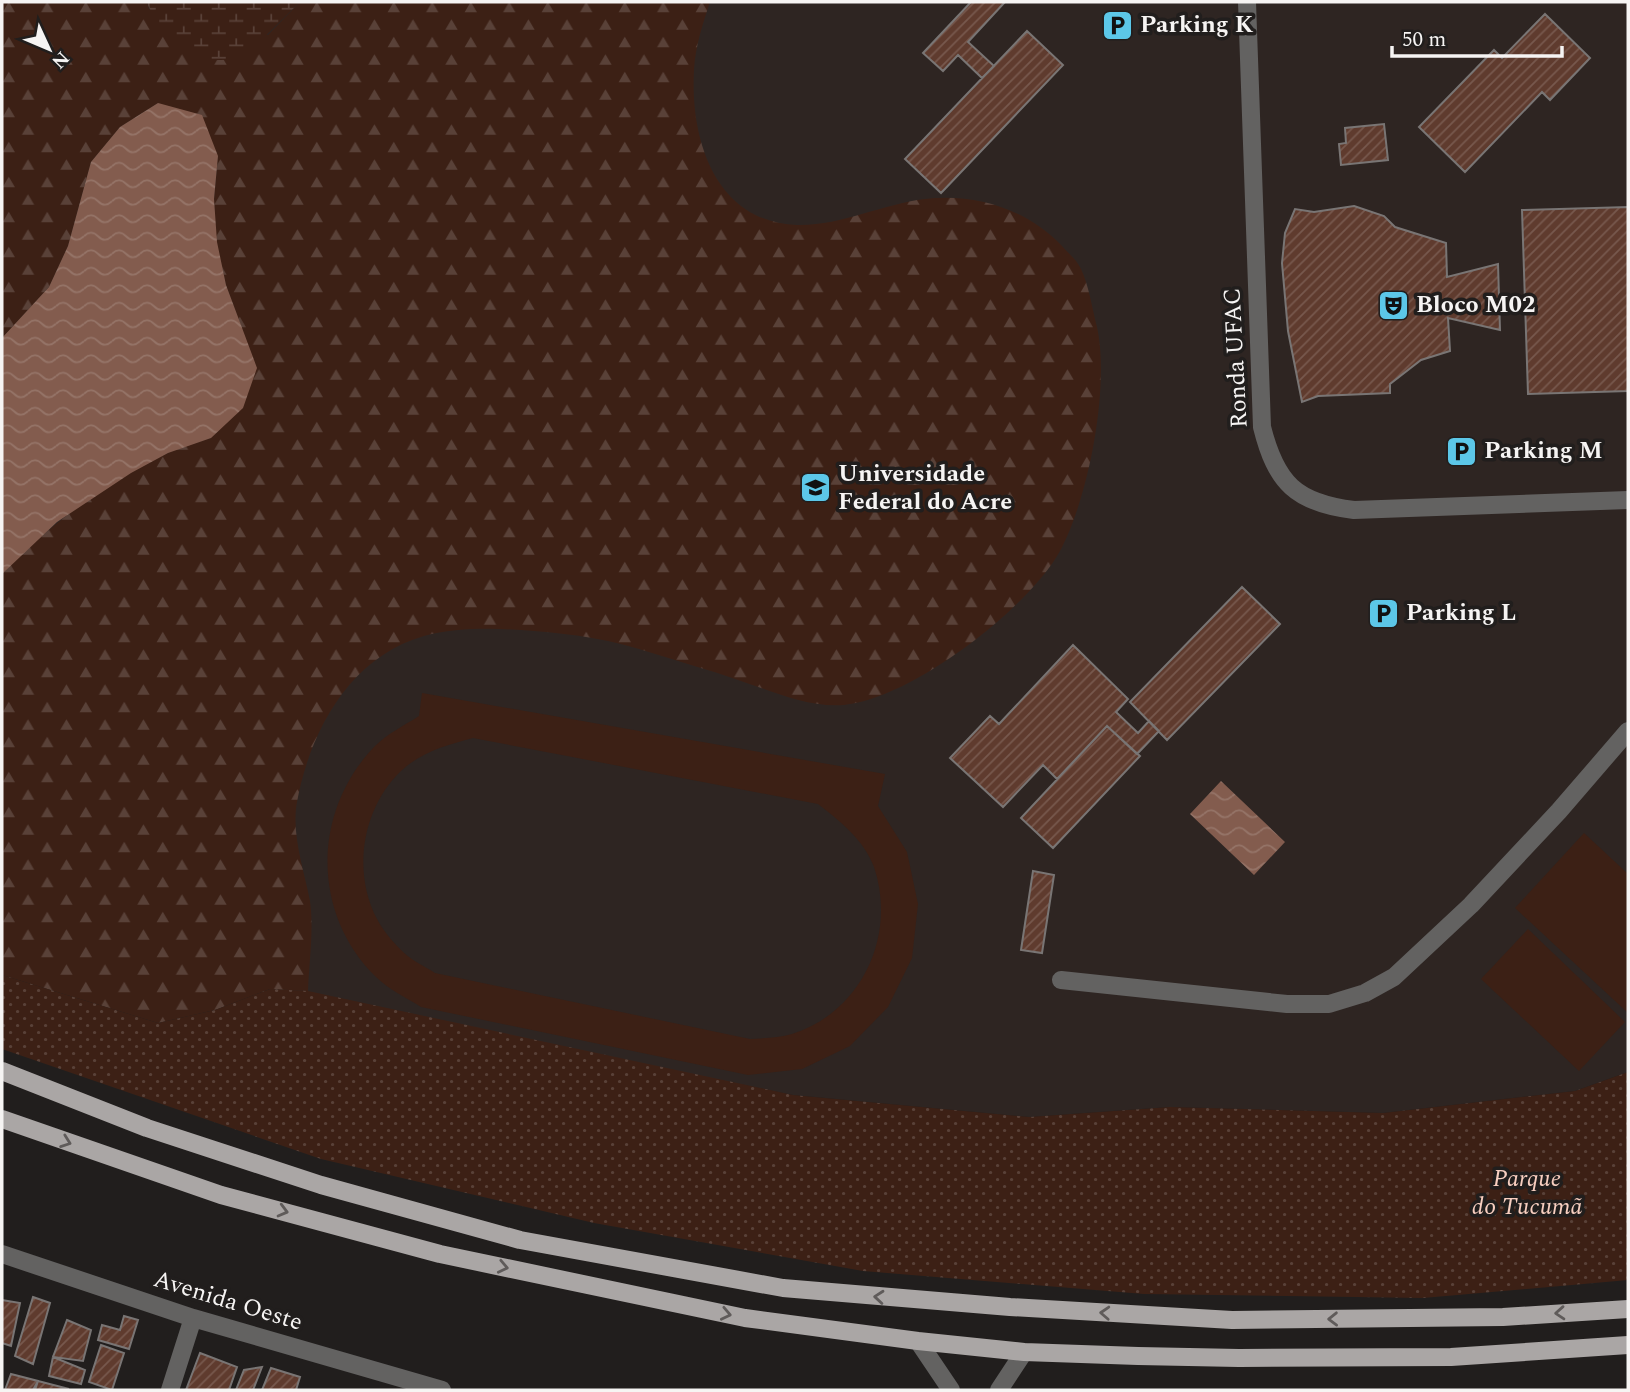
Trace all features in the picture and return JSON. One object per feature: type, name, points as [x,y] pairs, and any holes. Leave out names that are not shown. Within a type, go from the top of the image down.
[{"type":"main road","points":[[2,1071],[147,1128],[321,1185],[520,1240],[783,1288],[1010,1307],[1232,1320],[1503,1317],[1628,1309]]},
{"type":"main road","points":[[2,1119],[221,1195],[440,1254],[746,1318],[1024,1352],[1240,1358],[1438,1357],[1628,1345]]},
{"type":"street","name":"Ronda UFAC","points":[[1247,2],[1262,426],[1269,454],[1284,478],[1300,495],[1326,507],[1354,510],[1628,500]]},
{"type":"street","points":[[1061,980],[1287,1003],[1329,1004],[1365,993],[1394,977],[1471,905],[1568,801],[1628,731]]},
{"type":"street","name":"Avenida Oeste","points":[[2,1254],[193,1318],[442,1390]]},
{"type":"street","points":[[170,1390],[193,1318]]},
{"type":"street","points":[[918,1341],[951,1390]]},
{"type":"street","points":[[999,1390],[1024,1352]]},
{"type":"shaded area","name":"Universidade Federal do Acre","points":[[2,2],[1628,2],[1628,1072],[1575,1091],[1383,1113],[1170,1107],[1029,1117],[793,1095],[270,989],[2,975]]},
{"type":"green space","points":[[2,2],[147,2],[149,9],[268,35],[300,2],[710,2],[695,61],[694,96],[697,123],[703,149],[713,172],[727,193],[746,209],[769,220],[797,225],[845,219],[925,199],[981,201],[999,206],[1033,222],[1062,246],[1079,266],[1097,327],[1101,379],[1099,410],[1080,502],[1060,551],[1022,599],[965,647],[902,687],[871,699],[844,705],[804,701],[637,648],[564,634],[507,629],[465,630],[424,636],[398,646],[375,661],[355,679],[338,700],[323,724],[303,775],[297,802],[296,827],[311,912],[308,991],[270,989],[215,1010],[158,1023],[2,975],[2,574],[58,522],[121,478],[166,454],[211,438],[241,326],[226,285],[216,242],[214,199],[218,156],[158,103],[120,127],[91,162],[68,246],[49,287],[2,338]]},
{"type":"green space","points":[[147,2],[300,2],[241,60],[221,60],[201,57],[186,48],[162,26]]},
{"type":"green space","points":[[422,693],[885,774],[878,806],[907,852],[918,904],[912,958],[888,1007],[850,1046],[802,1069],[748,1075],[421,1007],[398,993],[376,977],[355,951],[340,923],[331,893],[328,862],[330,831],[339,801],[354,772],[375,746],[419,716]],"holes":[[[473,738],[818,804],[850,832],[870,857],[880,893],[881,919],[877,944],[868,968],[855,989],[838,1008],[817,1023],[782,1036],[750,1039],[435,973],[408,956],[387,935],[369,901],[365,881],[365,841],[377,803],[388,786],[401,771],[417,759]]]},
{"type":"green space","points":[[1584,833],[1628,874],[1628,1013],[1515,908]]},
{"type":"green space","points":[[1528,929],[1625,1022],[1579,1071],[1481,979]]},
{"type":"green space","name":"Parque do Tucumã","points":[[2,975],[158,1023],[215,1010],[270,989],[308,991],[793,1095],[1029,1117],[1170,1107],[1383,1113],[1575,1091],[1628,1072],[1628,1280],[1423,1298],[1144,1294],[863,1271],[594,1223],[321,1159],[2,1049]]},
{"type":"water","points":[[158,103],[202,115],[218,156],[214,199],[217,242],[226,285],[257,368],[243,408],[211,438],[168,453],[131,473],[57,522],[2,574],[2,338],[49,287],[68,246],[91,162],[120,127]]},
{"type":"water","points":[[1221,781],[1285,842],[1254,875],[1190,814]]},
{"type":"building","points":[[971,2],[1005,2],[968,42],[994,66],[982,78],[958,55],[943,71],[923,53]]},
{"type":"building","points":[[1545,14],[1590,58],[1550,100],[1542,92],[1465,172],[1419,127],[1494,50],[1502,58]]},
{"type":"building","points":[[1027,31],[1063,65],[941,193],[905,159]]},
{"type":"building","points":[[1384,124],[1388,160],[1341,165],[1339,144],[1346,143],[1345,128]]},
{"type":"building","name":"Bloco M02","points":[[1354,206],[1384,216],[1395,227],[1446,243],[1447,277],[1498,264],[1500,330],[1448,318],[1450,351],[1421,360],[1390,384],[1390,393],[1318,396],[1302,402],[1288,331],[1282,263],[1285,233],[1295,209],[1314,212]]},
{"type":"building","points":[[1628,207],[1628,391],[1528,394],[1522,210]]},
{"type":"building","points":[[1242,587],[1280,624],[1167,740],[1130,702]]},
{"type":"building","points":[[1073,645],[1128,699],[1116,712],[1138,733],[1149,721],[1159,731],[1137,754],[1107,726],[1057,779],[1043,765],[1003,807],[950,758],[990,716],[999,724]]},
{"type":"building","points":[[1107,726],[1140,756],[1053,848],[1021,818]]},
{"type":"building","points":[[1033,871],[1054,875],[1042,953],[1021,950]]},
{"type":"building","points":[[33,1297],[50,1303],[33,1364],[15,1356]]},
{"type":"building","points":[[2,1300],[20,1303],[11,1346],[2,1343]]},
{"type":"building","points":[[124,1316],[138,1320],[129,1349],[98,1340],[102,1325],[120,1330]]},
{"type":"building","points":[[67,1320],[91,1330],[83,1361],[53,1357]]},
{"type":"building","points":[[101,1345],[124,1353],[112,1390],[89,1382]]},
{"type":"building","points":[[200,1353],[237,1367],[229,1390],[186,1390]]},
{"type":"building","points":[[53,1357],[85,1370],[81,1384],[49,1376]]},
{"type":"building","points":[[262,1367],[253,1390],[236,1390],[244,1370]]},
{"type":"building","points":[[271,1368],[300,1377],[296,1390],[262,1390]]},
{"type":"building","points":[[11,1374],[38,1381],[33,1390],[5,1390]]},
{"type":"building","points":[[38,1381],[69,1389],[35,1390]]},
{"type":"place","name":"Parking K","points":[[1117,25]]},
{"type":"place","name":"Bloco M02","points":[[1393,305]]},
{"type":"place","name":"Parking M","points":[[1461,451]]},
{"type":"place","name":"Universidade Federal do Acre","points":[[815,488]]},
{"type":"place","name":"Parking L","points":[[1383,613]]}]
